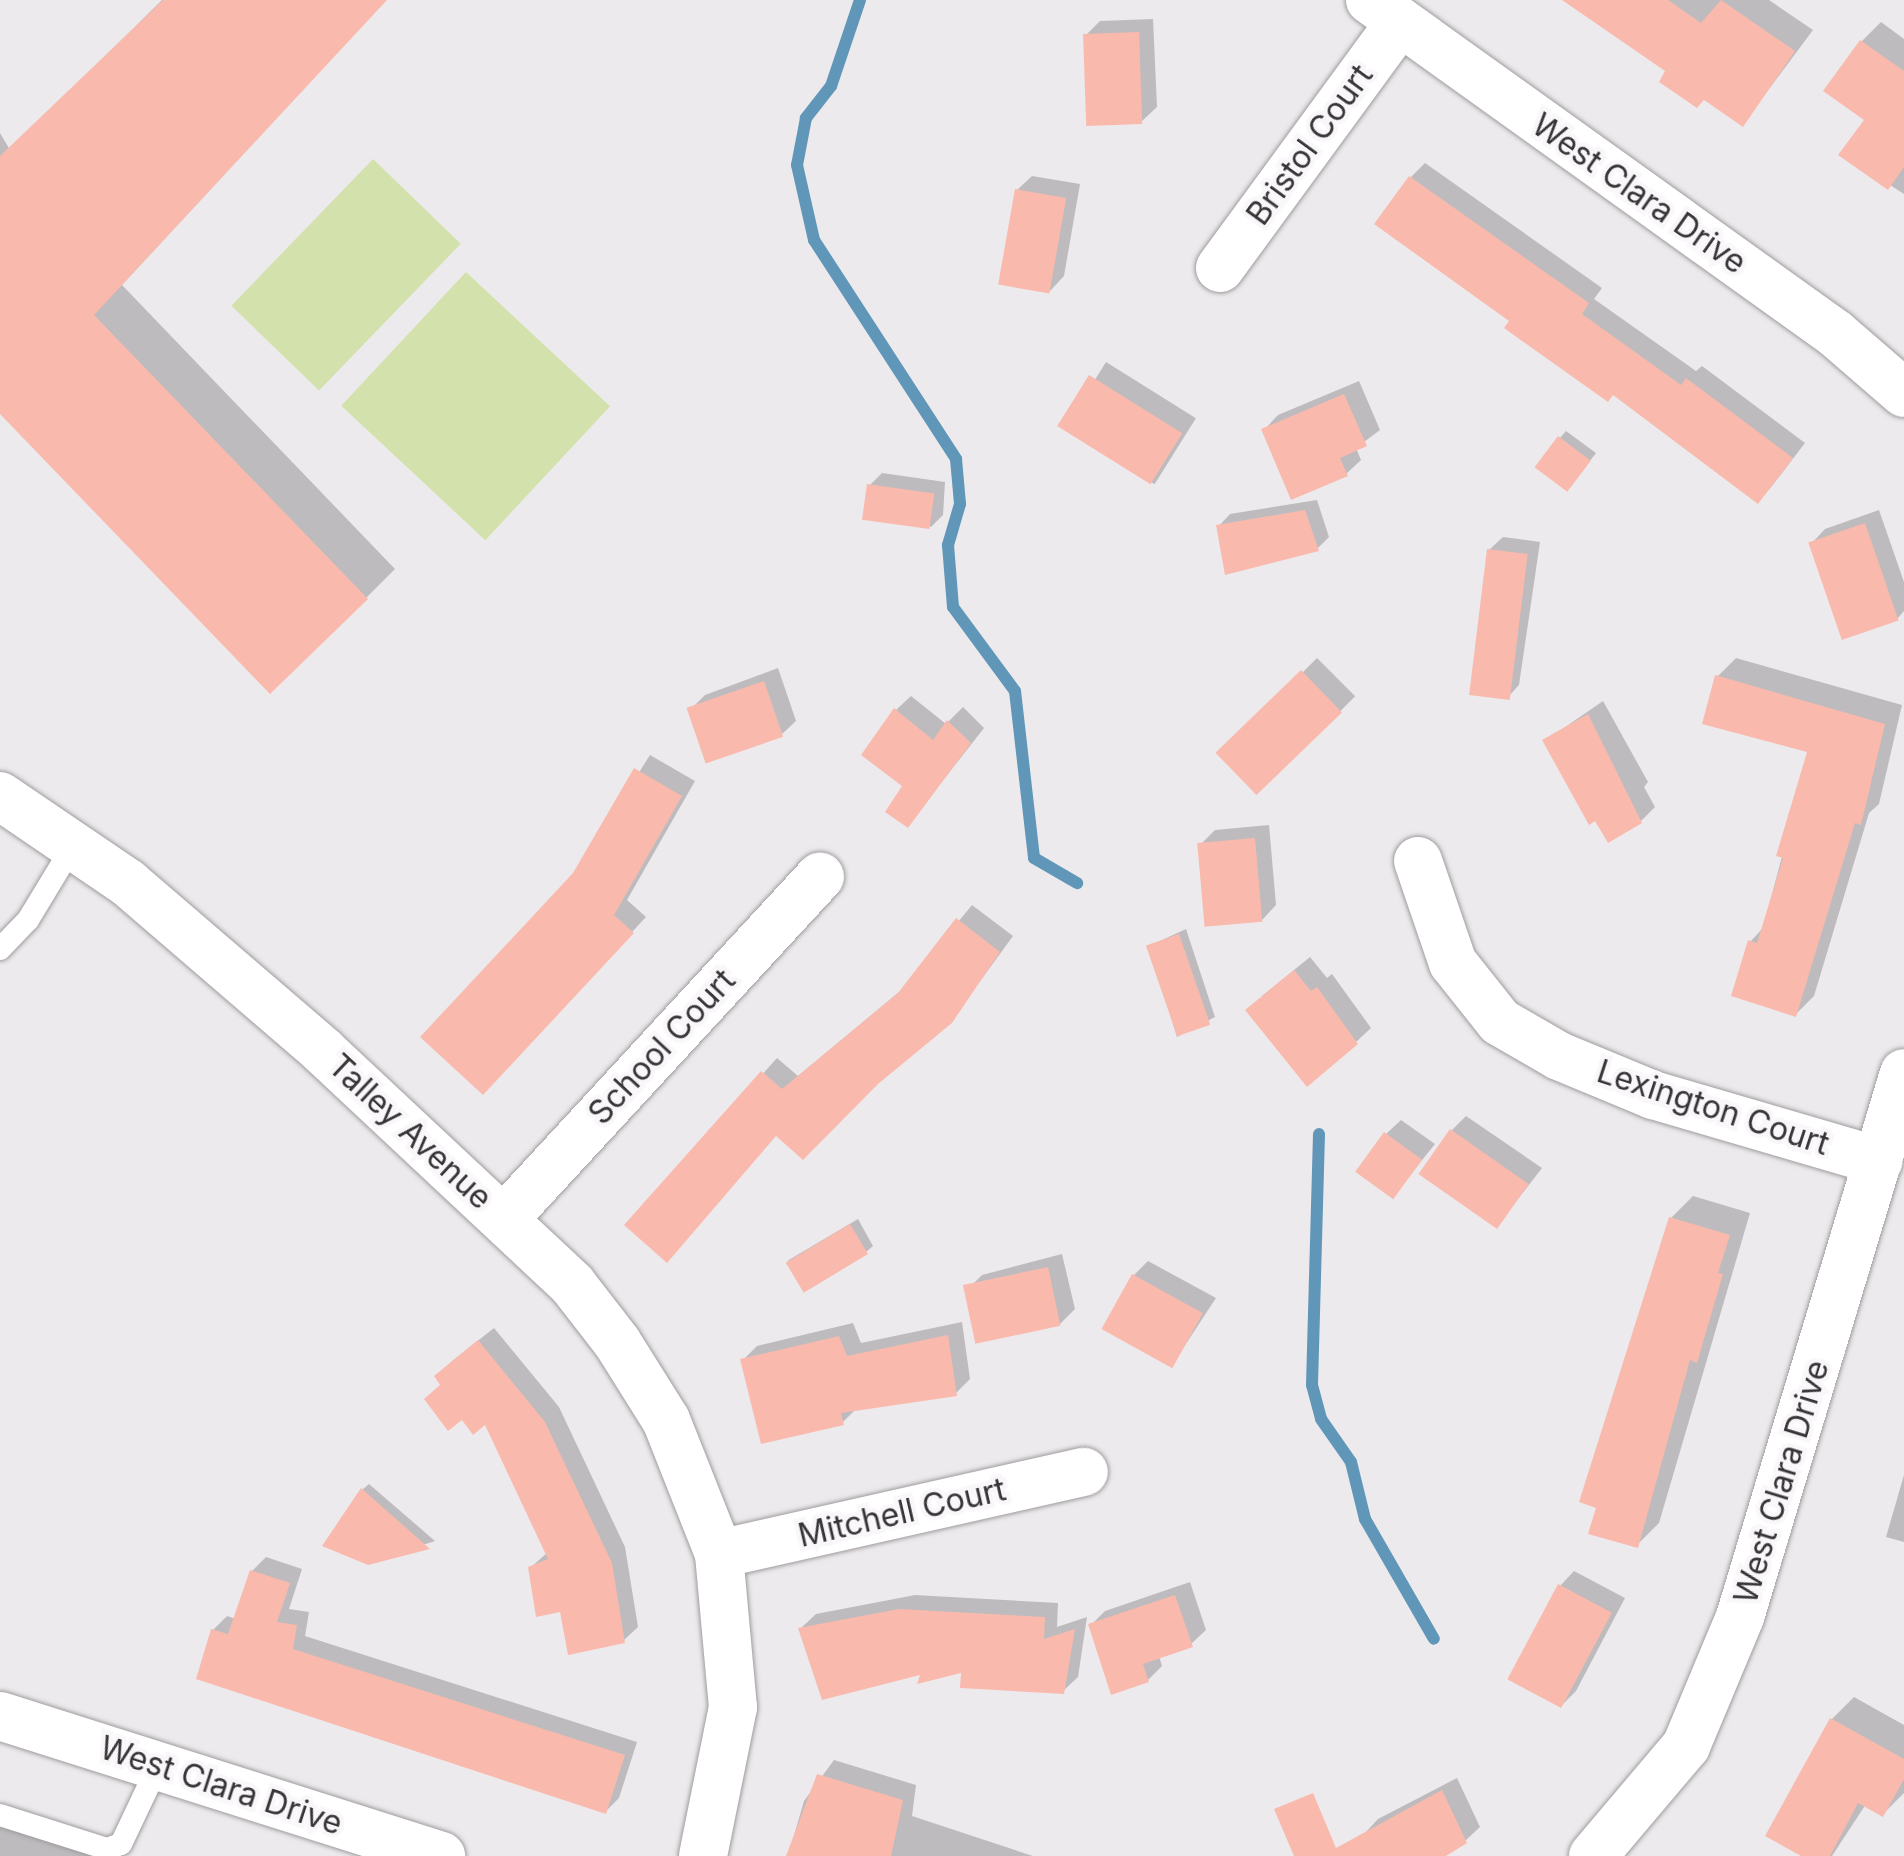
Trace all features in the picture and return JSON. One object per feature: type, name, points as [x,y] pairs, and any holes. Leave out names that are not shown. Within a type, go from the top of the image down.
[{"type":"street","name":"Bristol Court","points":[[1220,268],[1385,11]]},
{"type":"street","name":"West Clara Drive","points":[[1385,11],[1836,334],[1904,392]]},
{"type":"street","name":"Talley Avenue","points":[[0,796],[74,844],[323,1051],[572,1284],[617,1342],[666,1420],[719,1554]]},
{"type":"street","name":"Lexington Court","points":[[1418,861],[1453,963],[1500,1022],[1559,1056],[1653,1095],[1879,1161]]},
{"type":"street","name":"School Court","points":[[504,1219],[820,876]]},
{"type":"street","name":"West Clara Drive","points":[[1593,1856],[1686,1746],[1740,1617],[1904,1073]]},
{"type":"street","name":"Mitchell Court","points":[[719,1554],[1084,1472]]},
{"type":"street","points":[[703,1856],[733,1707],[719,1554]]},
{"type":"street","name":"West Clara Drive","points":[[0,1716],[442,1856]]},
{"type":"lane","points":[[0,949],[28,920],[74,844]]},
{"type":"lane","points":[[0,1814],[106,1850],[121,1844],[158,1766]]},
{"type":"green space","points":[[373,159],[461,244],[319,390],[231,306]]},
{"type":"green space","points":[[466,272],[610,406],[485,540],[341,406]]},
{"type":"building","points":[[163,0],[387,0],[94,315],[368,599],[270,694],[0,414],[0,156]]},
{"type":"building","points":[[1562,0],[1668,0],[1701,23],[1721,0],[1795,51],[1743,127],[1704,100],[1697,108],[1659,82],[1665,71]]},
{"type":"building","points":[[1139,32],[1142,124],[1086,126],[1083,34]]},
{"type":"building","points":[[1860,40],[1904,71],[1904,167],[1888,190],[1838,155],[1864,120],[1823,91]]},
{"type":"building","points":[[1409,176],[1589,303],[1582,314],[1681,385],[1686,378],[1793,458],[1758,504],[1613,395],[1608,402],[1504,328],[1509,321],[1374,224]]},
{"type":"building","points":[[1015,189],[1066,198],[1049,294],[998,285]]},
{"type":"building","points":[[1089,375],[1182,433],[1150,484],[1057,426]]},
{"type":"building","points":[[1344,394],[1367,446],[1340,458],[1348,476],[1291,500],[1261,429]]},
{"type":"building","points":[[1558,436],[1591,461],[1567,492],[1535,467]]},
{"type":"building","points":[[867,484],[934,493],[929,529],[862,520]]},
{"type":"building","points":[[1305,510],[1319,551],[1225,575],[1216,525]]},
{"type":"building","points":[[1865,523],[1899,620],[1842,640],[1808,543]]},
{"type":"building","points":[[1487,549],[1528,554],[1510,700],[1469,695]]},
{"type":"building","points":[[1301,670],[1342,712],[1256,795],[1215,753]]},
{"type":"building","points":[[1715,675],[1885,724],[1861,825],[1855,823],[1796,1017],[1731,996],[1748,940],[1757,943],[1783,858],[1776,856],[1807,752],[1702,724]]},
{"type":"building","points":[[764,681],[783,737],[706,763],[686,708]]},
{"type":"building","points":[[894,708],[933,740],[947,720],[971,743],[908,828],[885,812],[902,786],[861,755]]},
{"type":"building","points":[[1588,714],[1642,823],[1608,843],[1595,821],[1589,825],[1542,740]]},
{"type":"building","points":[[634,768],[682,796],[614,915],[634,933],[483,1095],[420,1037],[573,873]]},
{"type":"building","points":[[1255,838],[1262,922],[1205,927],[1197,843]]},
{"type":"building","points":[[956,918],[1000,952],[952,1023],[878,1084],[803,1160],[776,1136],[667,1263],[624,1225],[761,1071],[782,1089],[898,993]]},
{"type":"building","points":[[1179,934],[1210,1025],[1177,1036],[1146,945]]},
{"type":"building","points":[[1294,970],[1311,991],[1317,987],[1358,1044],[1307,1087],[1245,1010]]},
{"type":"building","points":[[1450,1129],[1529,1184],[1497,1229],[1418,1174]]},
{"type":"building","points":[[1384,1132],[1422,1160],[1393,1199],[1355,1172]]},
{"type":"building","points":[[1669,1217],[1730,1235],[1697,1363],[1690,1360],[1638,1548],[1588,1534],[1596,1508],[1579,1502]]},
{"type":"building","points":[[850,1224],[868,1254],[804,1293],[786,1263]]},
{"type":"building","points":[[1048,1267],[1060,1326],[975,1344],[963,1285]]},
{"type":"building","points":[[1132,1274],[1203,1313],[1172,1368],[1101,1329]]},
{"type":"building","points":[[948,1335],[957,1396],[841,1413],[844,1425],[761,1444],[740,1359],[839,1336],[847,1356]]},
{"type":"building","points":[[478,1340],[545,1422],[612,1563],[625,1643],[568,1655],[560,1612],[536,1617],[528,1567],[548,1559],[485,1425],[473,1435],[462,1420],[448,1431],[424,1399],[440,1385],[434,1376]]},
{"type":"building","points":[[361,1488],[430,1549],[368,1565],[322,1546]]},
{"type":"building","points":[[250,1570],[290,1583],[277,1622],[297,1625],[293,1649],[625,1755],[606,1814],[196,1679],[211,1629],[228,1634]]},
{"type":"building","points":[[1558,1584],[1612,1613],[1561,1708],[1507,1679]]},
{"type":"building","points":[[1175,1595],[1193,1647],[1143,1664],[1149,1682],[1111,1695],[1088,1624]]},
{"type":"building","points":[[899,1609],[1045,1617],[1044,1639],[1075,1629],[1064,1694],[960,1688],[961,1673],[917,1684],[920,1675],[822,1700],[798,1628]]},
{"type":"building","points":[[1830,1718],[1904,1759],[1904,1779],[1883,1817],[1858,1803],[1830,1856],[1801,1856],[1765,1836]]},
{"type":"building","points":[[817,1774],[903,1800],[891,1856],[786,1856]]},
{"type":"building","points":[[1442,1790],[1467,1843],[1446,1856],[1294,1856],[1274,1809],[1313,1793],[1336,1848]]},
{"type":"waterway","points":[[860,0],[831,86],[806,118],[797,165],[814,240],[956,459],[960,504],[948,545],[953,607],[1015,691],[1034,858],[1077,883]]},
{"type":"waterway","points":[[1319,1134],[1312,1385],[1321,1419],[1351,1462],[1365,1519],[1434,1639]]}]
